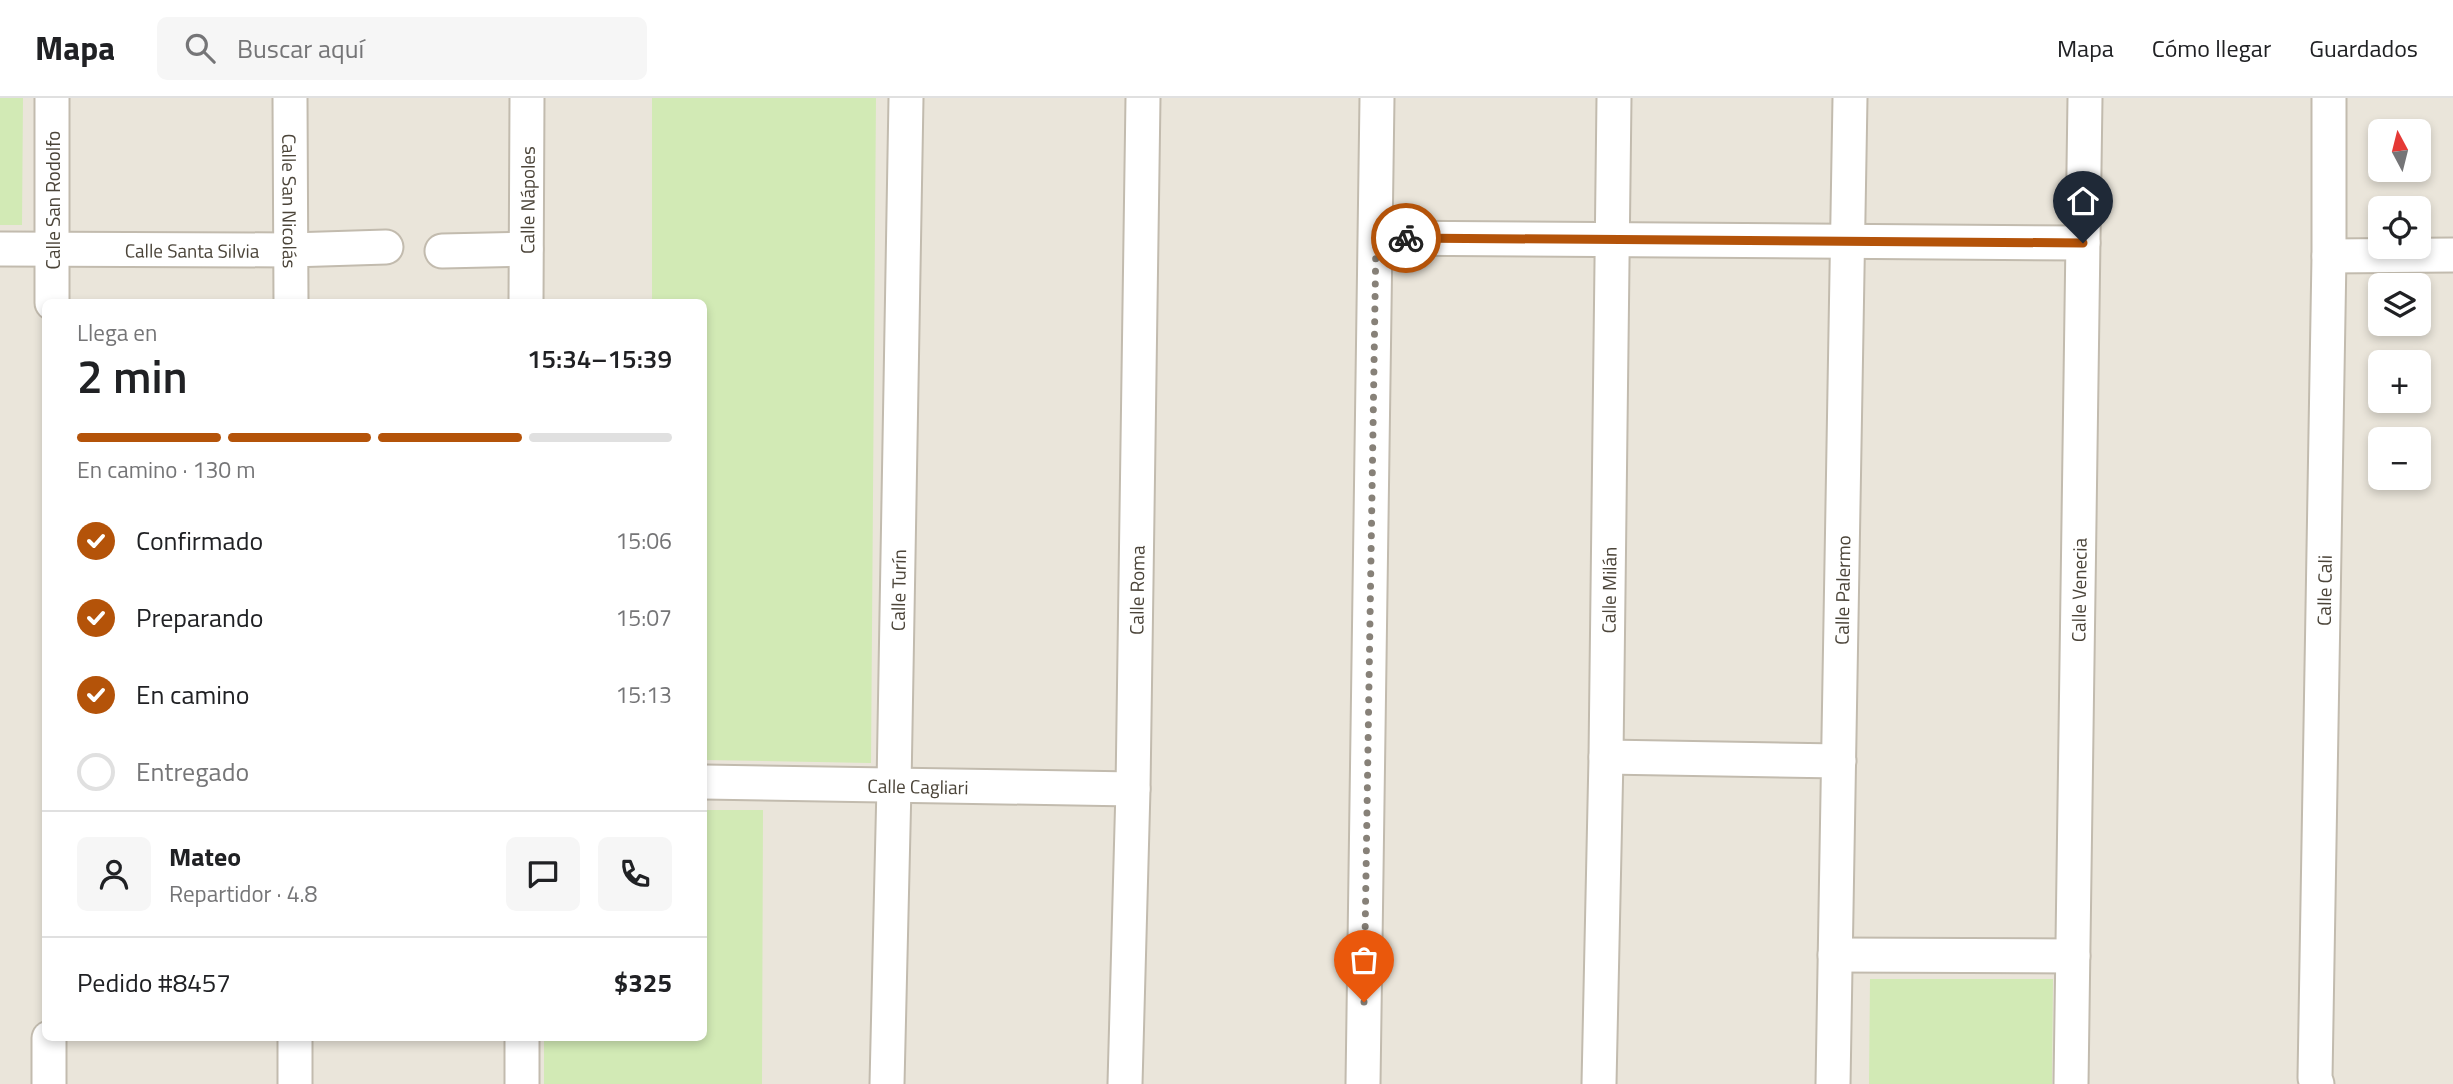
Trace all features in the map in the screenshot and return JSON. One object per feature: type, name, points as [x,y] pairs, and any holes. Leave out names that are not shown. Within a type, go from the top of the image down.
[{"type":"street","name":"Calle San Rodolfo","points":[[52,98],[52,299]]},
{"type":"street","name":"Calle San Nicolás","points":[[290,98],[292,299]]},
{"type":"street","name":"Calle Nápoles","points":[[526,299],[527,98]]},
{"type":"street","name":"Calle Turín","points":[[887,1084],[906,98]]},
{"type":"street","name":"Calle Roma","points":[[1125,1084],[1133,789],[1143,98]]},
{"type":"street","points":[[1363,1084],[1377,98]]},
{"type":"street","name":"Calle Milán","points":[[1598,1084],[1606,757],[1614,98]]},
{"type":"street","name":"Calle Palermo","points":[[1833,1084],[1850,98]]},
{"type":"street","name":"Calle Venecia","points":[[2071,1084],[2085,98]]},
{"type":"street","name":"Calle Cali","points":[[2317,1084],[2329,98]]},
{"type":"street","points":[[1376,238],[2083,243]]},
{"type":"street","name":"Calle Santa Silvia","points":[[0,249],[291,250],[386,247]]},
{"type":"street","points":[[442,251],[526,249]]},
{"type":"street","points":[[2329,256],[2453,255]]},
{"type":"street","points":[[1606,757],[1839,761]]},
{"type":"street","name":"Calle Cagliari","points":[[707,782],[1133,789]]},
{"type":"street","points":[[1835,955],[2073,956]]},
{"type":"street","points":[[49,1041],[49,1084]]},
{"type":"street","points":[[295,1041],[295,1084]]},
{"type":"street","points":[[522,1041],[522,1084]]},
{"type":"shaded area","points":[[0,98],[2453,98],[2453,1084],[0,1084]]},
{"type":"green space","points":[[0,98],[23,98],[22,225],[0,225]]},
{"type":"green space","points":[[652,98],[876,98],[871,763],[707,760],[707,299],[652,299]]},
{"type":"green space","points":[[707,810],[763,810],[762,1084],[544,1084],[544,1041],[707,1041]]},
{"type":"green space","points":[[1870,979],[2053,979],[2052,1084],[1869,1084]]},
{"type":"way so far","points":[[1364,1002],[1376,238],[1406,238]]},
{"type":"route","points":[[1406,238],[2083,243]]}]
